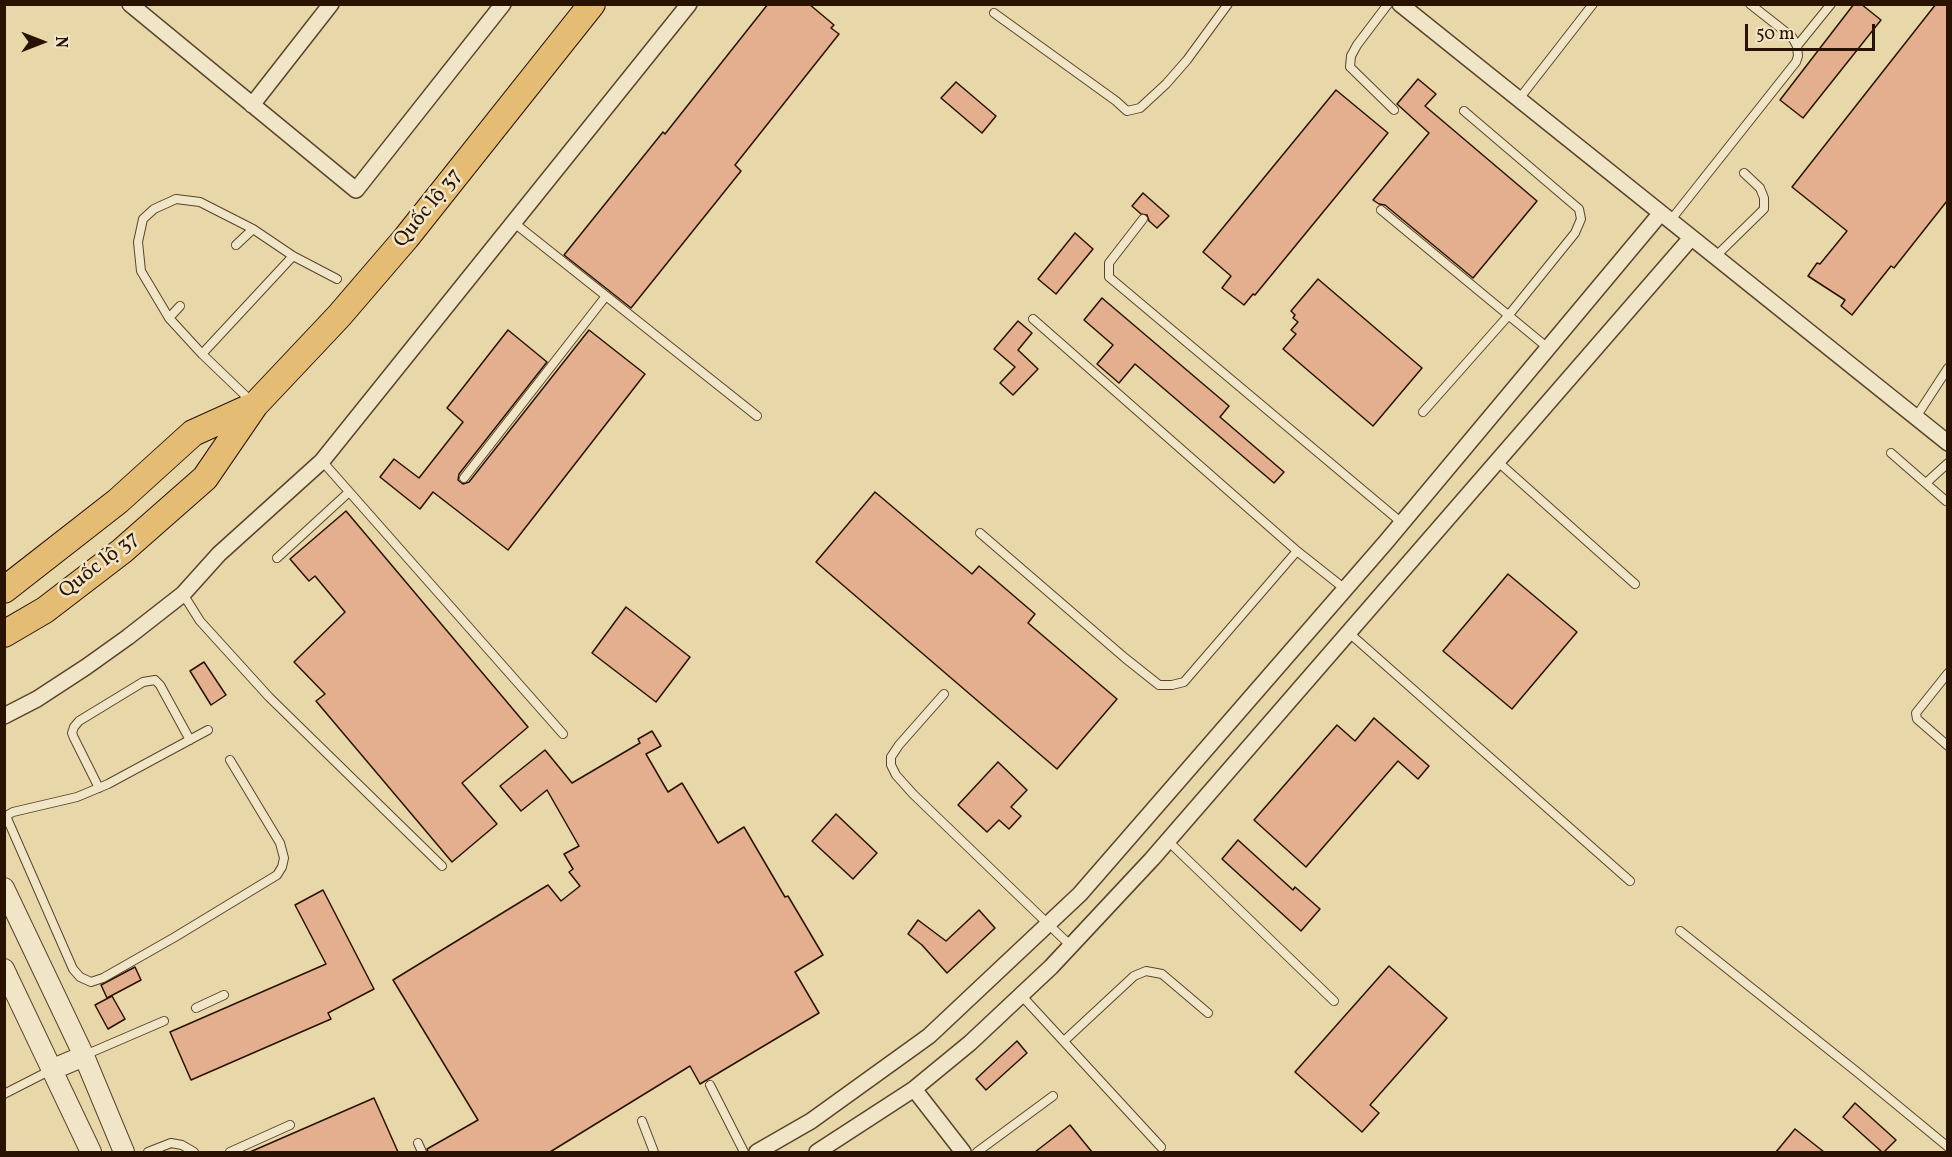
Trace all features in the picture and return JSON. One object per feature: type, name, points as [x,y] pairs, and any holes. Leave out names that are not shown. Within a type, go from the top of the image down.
[{"type":"highway","name":"Quốc lộ 37","points":[[4,634],[45,610],[122,551],[205,478],[255,405],[339,316],[406,238],[592,4]]},
{"type":"highway","name":"Quốc lộ 37","points":[[4,590],[118,501],[193,434],[255,405]]},
{"type":"street","points":[[130,4],[356,190],[503,4]]},
{"type":"street","points":[[252,105],[331,4]]},
{"type":"street","points":[[4,716],[38,699],[86,667],[183,594],[227,546],[322,461],[689,4]]},
{"type":"street","points":[[1400,4],[1947,443]]},
{"type":"street","points":[[757,1152],[811,1121],[929,1036],[1080,894],[1345,590],[1548,348],[1665,217]]},
{"type":"street","points":[[821,1152],[914,1089],[970,1043],[1071,946],[1168,841],[1691,238]]},
{"type":"street","points":[[4,888],[84,1056],[124,1152]]},
{"type":"street","points":[[4,969],[91,1152]]},
{"type":"street","points":[[51,1070],[84,1056]]},
{"type":"street","points":[[914,1089],[963,1152]]},
{"type":"lane","points":[[994,13],[1127,111],[1140,108],[1166,84],[1187,60],[1228,4]]},
{"type":"lane","points":[[1388,4],[1357,45],[1351,56],[1350,68],[1394,110]]},
{"type":"lane","points":[[1519,99],[1593,4]]},
{"type":"lane","points":[[1665,217],[1796,62],[1797,46],[1792,37],[1750,4]]},
{"type":"lane","points":[[1797,46],[1831,4]]},
{"type":"lane","points":[[1424,412],[1508,316],[1575,233],[1581,219],[1579,208],[1464,111]]},
{"type":"lane","points":[[1715,257],[1764,208],[1764,198],[1760,188],[1744,173]]},
{"type":"lane","points":[[255,405],[202,354],[169,318],[141,271],[138,242],[143,219],[154,208],[176,199],[200,202],[253,229],[292,256],[337,279]]},
{"type":"lane","points":[[1381,210],[1548,348]]},
{"type":"lane","points":[[1143,219],[1109,263],[1109,277],[1402,523]]},
{"type":"lane","points":[[513,222],[757,416]]},
{"type":"lane","points":[[236,245],[253,229]]},
{"type":"lane","points":[[202,354],[292,256]]},
{"type":"lane","points":[[464,478],[606,296]]},
{"type":"lane","points":[[169,318],[180,306]]},
{"type":"lane","points":[[1033,319],[1297,551],[1345,590]]},
{"type":"lane","points":[[1916,417],[1947,368]]},
{"type":"lane","points":[[1891,453],[1946,501]]},
{"type":"lane","points":[[322,461],[563,734]]},
{"type":"lane","points":[[1497,461],[1635,584]]},
{"type":"lane","points":[[1926,483],[1947,463]]},
{"type":"lane","points":[[278,558],[349,492]]},
{"type":"lane","points":[[980,533],[1159,685],[1184,682],[1297,551]]},
{"type":"lane","points":[[183,594],[200,621],[269,697],[442,866]]},
{"type":"lane","points":[[1348,632],[1629,881]]},
{"type":"lane","points":[[1947,673],[1920,707],[1916,716],[1947,746]]},
{"type":"lane","points":[[99,788],[74,738],[72,733],[74,727],[79,721],[143,682],[155,680],[160,685],[190,740]]},
{"type":"lane","points":[[944,694],[891,757],[891,765],[896,775],[1071,946]]},
{"type":"lane","points":[[208,730],[99,788],[77,797],[5,816],[73,969],[80,977],[91,982],[104,978],[277,875],[284,858],[280,843],[230,760]]},
{"type":"lane","points":[[1168,841],[1334,1001]]},
{"type":"lane","points":[[1680,931],[1947,1147]]},
{"type":"lane","points":[[1064,1041],[1134,976],[1146,971],[1162,974],[1208,1013]]},
{"type":"lane","points":[[196,1008],[224,995]]},
{"type":"lane","points":[[1021,995],[1161,1147]]},
{"type":"lane","points":[[84,1056],[164,1022]]},
{"type":"lane","points":[[4,1094],[51,1070]]},
{"type":"lane","points":[[710,1085],[744,1152]]},
{"type":"lane","points":[[978,1152],[1053,1096]]},
{"type":"lane","points":[[642,1121],[654,1152]]},
{"type":"lane","points":[[230,1152],[290,1125]]},
{"type":"lane","points":[[148,1152],[171,1143],[182,1145],[194,1152]]},
{"type":"lane","points":[[418,1143],[422,1152]]},
{"type":"building","points":[[768,4],[809,4],[834,25],[831,28],[839,34],[735,165],[741,171],[631,308],[564,255],[663,132],[665,134]]},
{"type":"building","points":[[1854,4],[1861,4],[1881,20],[1803,118],[1780,100]]},
{"type":"building","points":[[1936,4],[1947,4],[1947,201],[1894,268],[1891,266],[1852,315],[1841,306],[1845,300],[1808,276],[1847,231],[1792,187]]},
{"type":"building","points":[[1418,79],[1436,94],[1425,106],[1537,201],[1473,278],[1385,205],[1373,200],[1429,133],[1397,104]]},
{"type":"building","points":[[956,82],[996,116],[982,133],[941,98]]},
{"type":"building","points":[[1336,90],[1388,133],[1255,295],[1253,294],[1244,305],[1222,288],[1231,276],[1203,252]]},
{"type":"building","points":[[1143,193],[1169,216],[1157,228],[1149,221],[1147,215],[1141,214],[1132,206]]},
{"type":"building","points":[[1075,233],[1093,249],[1056,294],[1038,279]]},
{"type":"building","points":[[1318,279],[1422,368],[1373,426],[1283,349],[1296,334],[1291,330],[1298,322],[1293,318],[1295,315],[1291,311]]},
{"type":"building","points":[[1102,298],[1229,406],[1220,417],[1284,472],[1274,483],[1135,364],[1119,383],[1097,364],[1113,345],[1084,320]]},
{"type":"building","points":[[1018,321],[1032,333],[1018,350],[1038,369],[1013,395],[1000,383],[1015,367],[994,349]]},
{"type":"building","points":[[508,330],[547,362],[459,474],[458,480],[463,484],[469,482],[589,330],[645,374],[508,550],[433,492],[420,509],[380,477],[394,459],[419,478],[463,422],[447,408]]},
{"type":"building","points":[[875,492],[972,574],[979,566],[1035,614],[1028,623],[1117,699],[1057,769],[816,562]]},
{"type":"building","points":[[346,511],[528,727],[462,783],[497,824],[452,862],[316,701],[325,694],[294,662],[345,612],[315,576],[309,581],[290,559]]},
{"type":"building","points":[[1508,574],[1577,632],[1512,709],[1443,651]]},
{"type":"building","points":[[626,607],[690,657],[656,702],[592,653]]},
{"type":"building","points":[[204,662],[226,695],[211,705],[190,671]]},
{"type":"building","points":[[1374,718],[1429,766],[1418,779],[1398,761],[1306,867],[1254,820],[1337,725],[1355,741]]},
{"type":"building","points":[[652,731],[661,746],[646,754],[668,792],[682,783],[718,843],[744,827],[785,897],[788,896],[823,955],[795,972],[819,1013],[700,1084],[690,1066],[550,1152],[428,1152],[427,1149],[478,1120],[393,980],[548,885],[561,901],[580,886],[569,872],[573,869],[564,854],[579,846],[547,790],[521,811],[500,786],[545,750],[572,783],[640,743],[638,739]]},
{"type":"building","points":[[998,762],[1027,790],[1011,807],[1021,816],[1009,829],[999,820],[987,832],[958,805]]},
{"type":"building","points":[[836,814],[877,853],[853,879],[812,841]]},
{"type":"building","points":[[1238,840],[1293,890],[1295,887],[1320,909],[1301,931],[1222,859]]},
{"type":"building","points":[[323,890],[374,989],[328,1013],[331,1019],[191,1080],[170,1032],[326,964],[295,905]]},
{"type":"building","points":[[979,910],[995,928],[947,973],[922,945],[908,934],[918,920],[946,941]]},
{"type":"building","points":[[1389,966],[1447,1018],[1370,1105],[1379,1113],[1362,1132],[1295,1072]]},
{"type":"building","points":[[135,967],[141,980],[107,998],[101,985]]},
{"type":"building","points":[[112,996],[125,1019],[108,1029],[95,1005]]},
{"type":"building","points":[[1017,1041],[1027,1053],[986,1090],[976,1079]]},
{"type":"building","points":[[374,1098],[398,1152],[250,1152]]},
{"type":"building","points":[[1855,1103],[1896,1140],[1884,1152],[1843,1117]]},
{"type":"building","points":[[1070,1125],[1092,1152],[1035,1152]]},
{"type":"building","points":[[1795,1129],[1824,1152],[1776,1152]]}]
